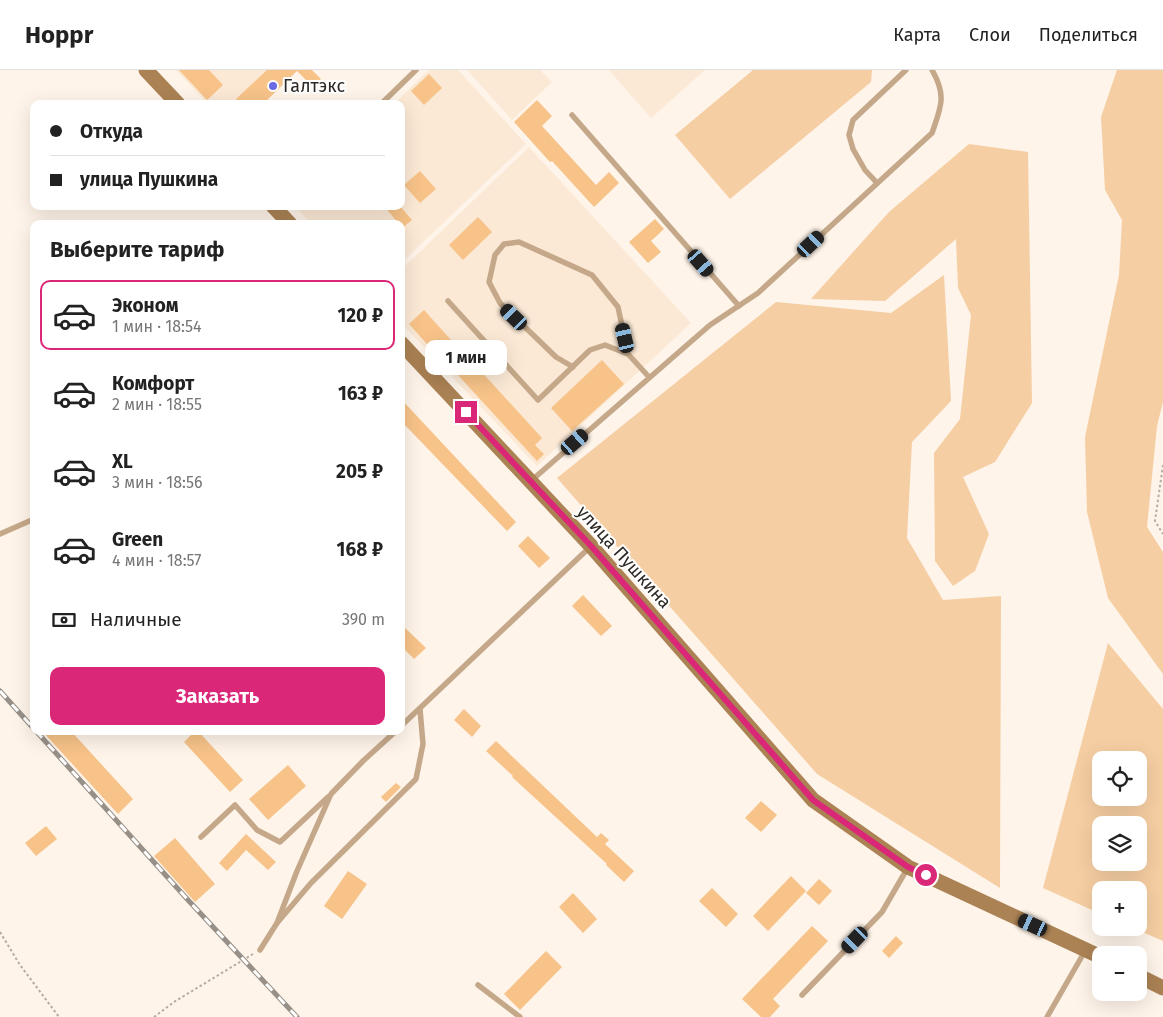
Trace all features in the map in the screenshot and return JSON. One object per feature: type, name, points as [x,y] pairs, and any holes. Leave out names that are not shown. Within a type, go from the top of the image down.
[{"type":"main road","points":[[146,70],[174,100]]},
{"type":"main road","points":[[278,210],[286,220]]},
{"type":"main road","name":"улица Пушкина","points":[[405,347],[591,546],[813,800],[908,867],[1092,953]]},
{"type":"main road","points":[[1147,980],[1163,988]]},
{"type":"lane","points":[[385,100],[416,70]]},
{"type":"lane","points":[[877,184],[865,170],[853,150],[849,135],[853,120],[906,70]]},
{"type":"lane","points":[[530,482],[710,325],[758,293],[932,133],[942,105],[939,82],[932,70]]},
{"type":"lane","points":[[572,116],[738,306]]},
{"type":"lane","points":[[573,367],[556,357],[500,303],[489,282],[495,255],[504,244],[520,242],[592,275],[618,307],[628,354]]},
{"type":"lane","points":[[448,301],[538,400],[590,350],[604,345],[628,354],[649,377]]},
{"type":"lane","points":[[0,534],[30,521]]},
{"type":"lane","points":[[405,722],[591,546]]},
{"type":"lane","points":[[260,950],[277,923],[311,883],[416,779],[423,744],[420,709]]},
{"type":"lane","points":[[201,837],[235,805],[256,830],[280,842],[331,794],[362,761],[391,735]]},
{"type":"lane","points":[[277,923],[297,871],[331,794]]},
{"type":"lane","points":[[802,995],[882,912],[908,867]]},
{"type":"lane","points":[[1047,1017],[1086,950]]},
{"type":"lane","points":[[478,985],[520,1017]]},
{"type":"path","points":[[1163,465],[1155,521],[1163,534]]},
{"type":"path","points":[[0,932],[20,965],[59,1017]]},
{"type":"path","points":[[154,1017],[174,1002],[260,950]]},
{"type":"shaded area","points":[[176,70],[268,70],[244,100],[204,100]]},
{"type":"shaded area","points":[[429,70],[458,70],[526,144],[405,259],[405,220],[307,220],[299,210],[405,210],[405,100],[398,100]]},
{"type":"shaded area","points":[[467,70],[540,70],[552,82],[512,120]]},
{"type":"shaded area","points":[[609,70],[705,70],[651,118]]},
{"type":"shaded area","points":[[753,70],[872,70],[871,82],[730,199],[675,135]]},
{"type":"shaded area","points":[[1117,70],[1163,70],[1163,402],[1157,426],[1147,527],[1163,552],[1163,674],[1108,598],[1087,512],[1085,437],[1119,275],[1122,220],[1105,190],[1101,117]]},
{"type":"shaded area","points":[[969,144],[1028,152],[1032,403],[995,462],[963,477],[989,534],[975,571],[953,586],[935,561],[934,453],[960,419],[971,315],[958,288],[956,239],[885,301],[811,299],[889,212]]},
{"type":"shaded area","points":[[529,147],[691,323],[537,466],[405,327],[405,266]]},
{"type":"shaded area","points":[[944,275],[951,401],[912,442],[907,538],[943,600],[1001,596],[1000,888],[817,774],[557,478],[776,302],[891,313]]},
{"type":"shaded area","points":[[1108,643],[1163,709],[1163,941],[1147,934],[1147,881],[1092,881],[1092,910],[1043,888]]},
{"type":"building","points":[[179,70],[209,70],[223,85],[207,100]]},
{"type":"building","points":[[267,70],[312,70],[321,79],[313,87],[297,71],[267,100],[236,99]]},
{"type":"building","points":[[429,74],[442,88],[424,105],[411,91]]},
{"type":"building","points":[[537,100],[552,116],[542,126],[596,185],[609,172],[619,183],[594,207],[514,122]]},
{"type":"building","points":[[420,171],[436,189],[420,203],[405,184]]},
{"type":"building","points":[[403,210],[412,220],[405,226],[405,220],[396,220],[388,211]]},
{"type":"building","points":[[478,217],[492,232],[463,260],[449,245]]},
{"type":"building","points":[[655,219],[664,229],[651,241],[661,252],[648,263],[629,242]]},
{"type":"building","points":[[424,310],[451,340],[436,354],[409,324]]},
{"type":"building","points":[[602,360],[624,384],[572,431],[551,408]]},
{"type":"building","points":[[464,367],[470,373],[477,367],[542,438],[535,445],[544,454],[537,461],[457,374]]},
{"type":"building","points":[[405,403],[516,522],[507,531],[405,425]]},
{"type":"building","points":[[528,536],[550,558],[539,568],[518,546]]},
{"type":"building","points":[[583,595],[612,626],[601,636],[572,606]]},
{"type":"building","points":[[405,628],[426,648],[414,659],[405,650]]},
{"type":"building","points":[[464,709],[481,726],[472,737],[454,720]]},
{"type":"building","points":[[46,735],[75,735],[133,799],[118,814]]},
{"type":"building","points":[[191,735],[202,735],[243,780],[230,792],[184,742]]},
{"type":"building","points":[[496,741],[597,837],[601,833],[609,840],[605,844],[634,871],[624,882],[486,751]]},
{"type":"building","points":[[288,765],[306,786],[268,820],[249,799]]},
{"type":"building","points":[[396,783],[401,787],[386,802],[381,797]]},
{"type":"building","points":[[761,801],[777,815],[761,832],[745,818]]},
{"type":"building","points":[[46,826],[57,839],[36,856],[25,843]]},
{"type":"building","points":[[246,834],[276,862],[268,870],[246,850],[227,871],[219,863]]},
{"type":"building","points":[[175,838],[215,884],[195,902],[154,856]]},
{"type":"building","points":[[348,871],[367,884],[342,919],[324,906]]},
{"type":"building","points":[[791,876],[806,891],[768,931],[753,916]]},
{"type":"building","points":[[819,879],[832,891],[819,905],[806,893]]},
{"type":"building","points":[[712,888],[738,914],[726,927],[699,901]]},
{"type":"building","points":[[573,893],[597,919],[583,933],[559,907]]},
{"type":"building","points":[[812,926],[828,941],[773,999],[780,1006],[770,1017],[761,1017],[742,999]]},
{"type":"building","points":[[896,936],[903,943],[889,958],[882,951]]},
{"type":"building","points":[[546,951],[562,967],[520,1010],[504,994]]},
{"type":"railway","points":[[0,691],[30,725]]},
{"type":"railway","points":[[40,735],[188,900],[297,1017]]},
{"type":"place","name":"Галтэкс","points":[[273,86]]},
{"type":"route","points":[[466,412],[591,546],[813,800],[908,867],[926,875]]}]
